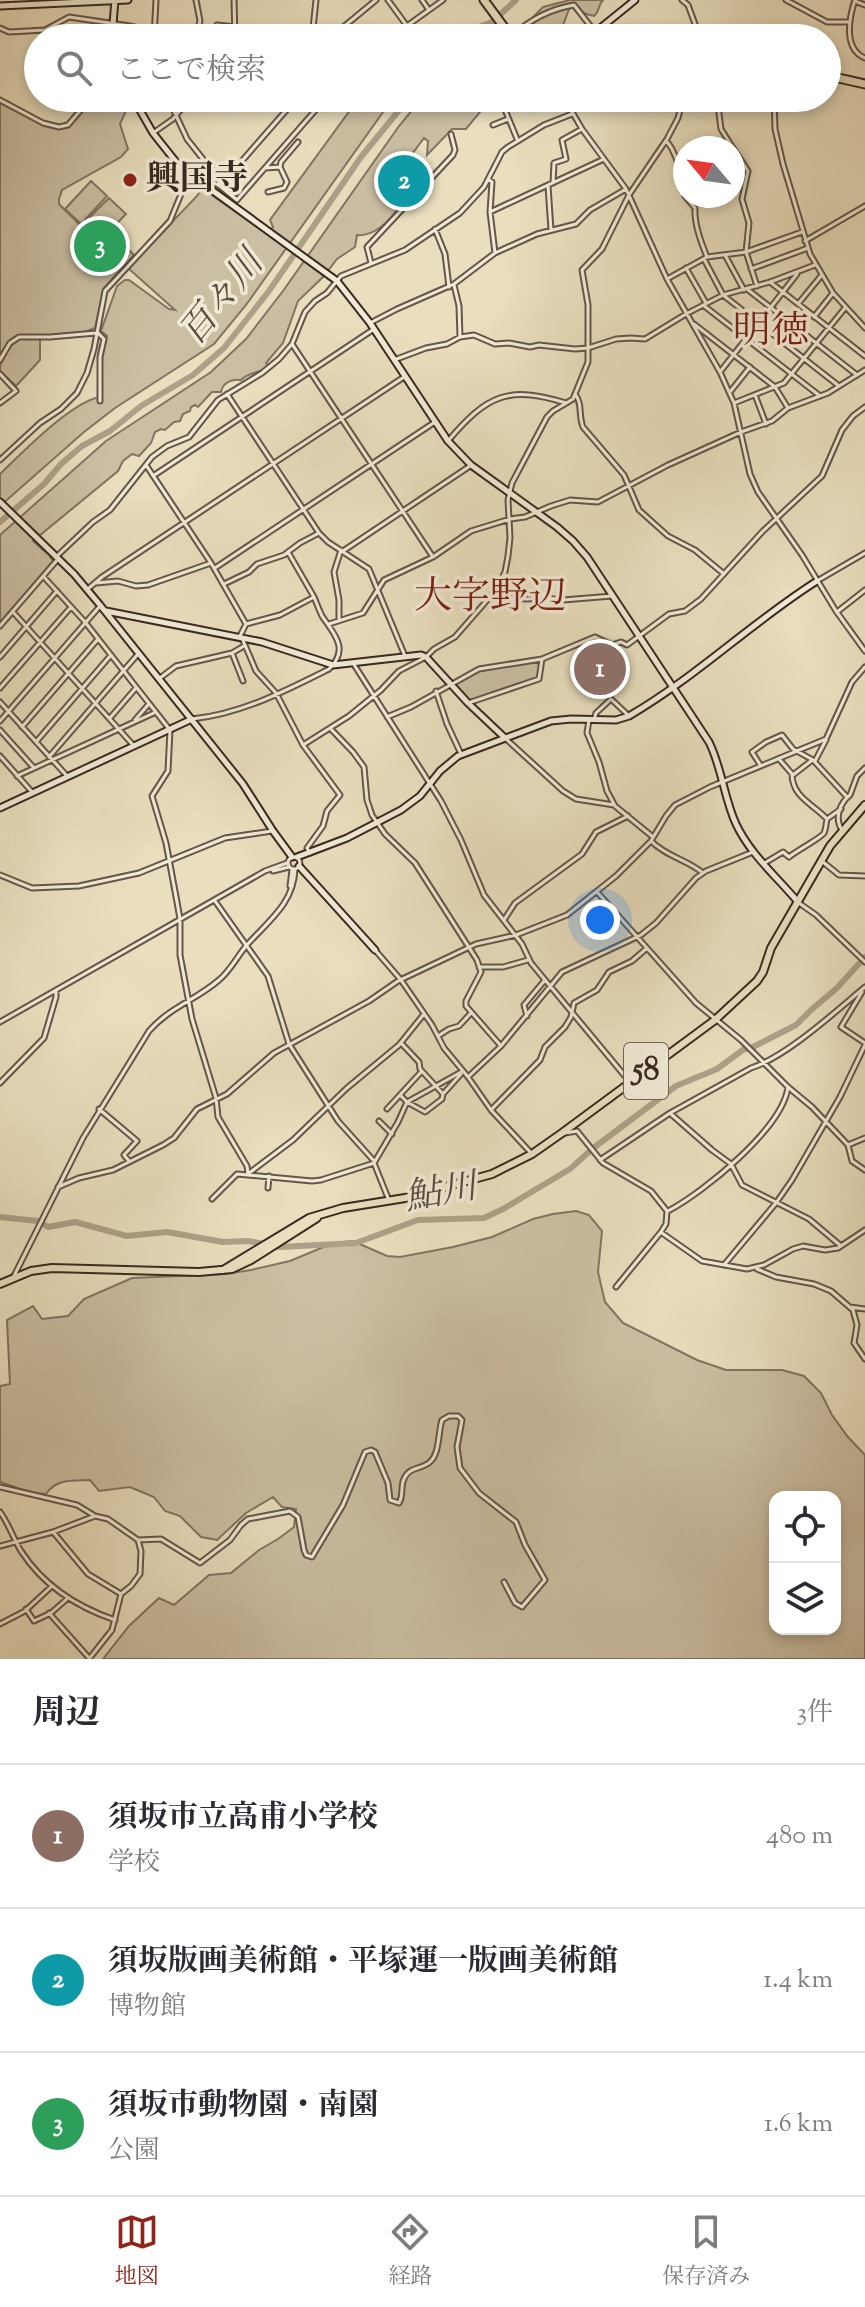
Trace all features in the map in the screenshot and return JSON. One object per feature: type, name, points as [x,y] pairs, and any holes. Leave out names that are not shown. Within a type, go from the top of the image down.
[{"type":"highway","points":[[484,0],[502,24]]},
{"type":"highway","points":[[841,79],[865,84]]},
{"type":"main road","name":"58","points":[[223,1270],[331,1211],[389,1201],[492,1174],[532,1154],[562,1133],[715,1020],[757,981],[771,948],[842,831],[864,807]]},
{"type":"main road","name":"58","points":[[0,1284],[31,1271],[52,1268],[223,1270],[241,1265],[283,1236]]},
{"type":"street","points":[[56,24],[69,17],[113,24],[115,0]]},
{"type":"street","points":[[0,6],[25,2],[128,0]]},
{"type":"street","points":[[154,24],[156,0]]},
{"type":"street","points":[[196,0],[199,24]]},
{"type":"street","points":[[234,0],[235,24]]},
{"type":"street","points":[[313,24],[316,0]]},
{"type":"street","points":[[348,24],[376,0]]},
{"type":"street","points":[[388,0],[406,24]]},
{"type":"street","points":[[422,0],[429,10]]},
{"type":"street","points":[[410,24],[443,0]]},
{"type":"street","points":[[605,24],[635,0]]},
{"type":"street","points":[[682,0],[688,5],[695,24]]},
{"type":"street","points":[[688,5],[693,0]]},
{"type":"street","points":[[786,0],[827,22],[849,22]]},
{"type":"street","points":[[865,5],[855,0],[849,22],[853,47],[865,58]]},
{"type":"street","points":[[528,24],[556,8],[574,5],[589,24]]},
{"type":"street","points":[[0,28],[9,32],[24,31]]},
{"type":"street","points":[[0,100],[43,123],[59,127],[68,125],[77,112]]},
{"type":"street","points":[[141,112],[172,158],[193,177],[337,281],[372,326],[448,441],[471,465],[537,512],[573,541],[587,557],[709,742],[736,824],[753,852],[799,902],[865,962]]},
{"type":"street","points":[[175,112],[187,139],[218,178],[220,186]]},
{"type":"street","points":[[153,133],[179,112]]},
{"type":"street","points":[[220,186],[285,112]]},
{"type":"street","points":[[199,181],[207,179],[237,200],[314,112]]},
{"type":"street","points":[[506,112],[518,140]]},
{"type":"street","points":[[303,745],[373,696],[399,671],[455,637],[496,590],[505,572],[510,538],[510,493],[517,471],[547,417],[575,394],[588,362],[588,305],[582,270],[602,249],[629,195],[666,141],[680,112]]},
{"type":"street","points":[[719,112],[721,129],[725,136]]},
{"type":"street","points":[[774,112],[783,164],[802,232],[815,265],[833,293],[865,328]]},
{"type":"street","points":[[0,626],[57,558],[93,522],[110,510],[152,457],[167,446],[189,437],[209,409],[272,366],[292,344],[305,312],[341,276],[405,250],[460,213],[489,180],[502,152],[544,125],[572,114],[626,189],[667,279],[730,392],[753,481],[837,613],[865,651]]},
{"type":"street","points":[[493,125],[509,119]]},
{"type":"street","points":[[553,183],[554,163],[566,159],[562,140],[582,129]]},
{"type":"street","points":[[371,263],[367,247],[453,155],[455,150],[451,134]]},
{"type":"street","points":[[666,141],[673,148]]},
{"type":"street","points":[[268,192],[286,186],[281,162],[298,142]]},
{"type":"street","points":[[490,212],[604,159]]},
{"type":"street","points":[[265,168],[280,167]]},
{"type":"street","points":[[286,176],[291,170]]},
{"type":"street","points":[[0,460],[77,393],[87,373],[98,333],[105,291],[170,221],[184,187],[193,177]]},
{"type":"street","points":[[489,180],[492,182],[490,212],[495,253]]},
{"type":"street","points":[[548,185],[551,230]]},
{"type":"street","points":[[153,476],[310,372],[397,309],[452,286],[495,253],[537,234],[576,224],[590,210],[626,189]]},
{"type":"street","points":[[805,241],[865,206]]},
{"type":"street","points":[[695,208],[706,258],[723,295],[839,386]]},
{"type":"street","points":[[745,208],[749,223],[746,252],[757,286]]},
{"type":"street","points":[[435,229],[459,306],[460,337]]},
{"type":"street","points":[[667,279],[706,258],[746,252],[802,232]]},
{"type":"street","points":[[751,269],[808,248]]},
{"type":"street","points":[[725,255],[745,289],[857,375]]},
{"type":"street","points":[[394,360],[474,335],[495,344],[530,347],[588,348],[616,339],[645,339],[723,295],[815,265]]},
{"type":"street","points":[[686,268],[704,304],[820,396]]},
{"type":"street","points":[[720,372],[799,271]]},
{"type":"street","points":[[798,304],[822,275]]},
{"type":"street","points":[[770,282],[865,356]]},
{"type":"street","points":[[814,317],[833,293]]},
{"type":"street","points":[[734,403],[784,383],[845,308]]},
{"type":"street","points":[[691,321],[775,387],[788,408]]},
{"type":"street","points":[[0,360],[10,343],[19,337],[98,333],[104,339],[100,357],[100,401]]},
{"type":"street","points":[[292,344],[433,557]]},
{"type":"street","points":[[730,392],[750,366]]},
{"type":"street","points":[[329,624],[363,613],[384,580],[433,557],[471,531],[525,517],[570,500],[598,502],[629,484],[741,432],[766,424],[788,408],[820,396],[865,370]]},
{"type":"street","points":[[0,374],[16,391],[0,403]]},
{"type":"street","points":[[87,589],[404,377]]},
{"type":"street","points":[[227,394],[319,533],[369,569],[405,656]]},
{"type":"street","points":[[448,441],[467,418],[506,395],[529,394],[567,403]]},
{"type":"street","points":[[575,394],[580,400],[583,427],[619,468],[639,510],[652,524],[703,556],[724,574]]},
{"type":"street","points":[[755,395],[766,424]]},
{"type":"street","points":[[386,717],[411,707],[479,669],[542,659],[595,637],[612,645],[621,642],[627,645],[669,614],[685,611],[701,599],[777,518],[822,476],[842,430],[865,407]]},
{"type":"street","points":[[215,568],[435,422]]},
{"type":"street","points":[[146,465],[215,568],[246,624],[241,637],[256,671],[276,693],[303,745],[340,795],[310,842],[307,848],[310,853]]},
{"type":"street","points":[[339,619],[334,572],[342,550],[471,465]]},
{"type":"street","points":[[0,502],[103,608],[255,801],[294,864],[401,980],[444,1048],[491,1110],[532,1154]]},
{"type":"street","points":[[224,584],[319,533]]},
{"type":"street","points":[[288,552],[334,631],[339,648],[333,665]]},
{"type":"street","points":[[0,1022],[265,871],[294,864],[310,853],[411,804],[440,771],[462,755],[551,721],[616,720],[629,716],[712,660],[783,602],[865,553]]},
{"type":"street","points":[[94,583],[118,581],[136,586],[148,585],[211,563]]},
{"type":"street","points":[[43,576],[85,622],[170,730],[168,771],[152,796],[180,919],[180,955],[196,1036],[216,1100],[218,1117],[247,1166],[248,1174]]},
{"type":"street","points":[[496,590],[512,598],[527,599],[612,596]]},
{"type":"street","points":[[837,613],[865,590]]},
{"type":"street","points":[[0,657],[57,591]]},
{"type":"street","points":[[246,624],[280,615],[314,597]]},
{"type":"street","points":[[0,688],[71,607]]},
{"type":"street","points":[[0,721],[85,622],[103,608],[274,645],[333,665]]},
{"type":"street","points":[[13,612],[134,746]]},
{"type":"street","points":[[22,727],[98,639]]},
{"type":"street","points":[[159,679],[185,662],[232,653],[244,646]]},
{"type":"street","points":[[232,653],[243,681]]},
{"type":"street","points":[[51,758],[138,654]]},
{"type":"street","points":[[36,742],[111,655]]},
{"type":"street","points":[[0,808],[192,719],[234,712],[333,665],[421,655],[563,791],[576,799],[615,806]]},
{"type":"street","points":[[468,703],[539,679],[542,659]]},
{"type":"street","points":[[353,663],[430,783],[461,840],[484,895],[516,935],[528,960],[630,1083]]},
{"type":"street","points":[[792,774],[814,761],[852,682],[865,667]]},
{"type":"street","points":[[110,718],[137,687]]},
{"type":"street","points":[[436,691],[462,755]]},
{"type":"street","points":[[629,716],[611,699],[596,713],[587,733],[607,791],[615,806],[663,852],[688,862],[703,873]]},
{"type":"street","points":[[0,702],[67,776]]},
{"type":"street","points":[[132,723],[149,704]]},
{"type":"street","points":[[17,776],[156,712]]},
{"type":"street","points":[[330,728],[364,767],[369,810],[377,823],[415,863],[470,947],[481,972],[466,1006],[501,1046]]},
{"type":"street","points":[[0,730],[34,768]]},
{"type":"street","points":[[761,766],[752,752],[782,735],[793,749],[814,761],[847,797]]},
{"type":"street","points":[[58,1187],[113,1170],[174,1138],[197,1109],[227,1094],[274,1053],[401,980],[490,939],[516,935],[567,915],[597,892],[652,839],[675,805],[826,739]]},
{"type":"street","points":[[0,756],[33,793]]},
{"type":"street","points":[[779,759],[792,774],[792,784],[801,798],[827,819]]},
{"type":"street","points":[[842,831],[838,824],[841,809],[857,776],[865,768]]},
{"type":"street","points":[[763,864],[783,852],[789,857],[805,844],[816,841],[824,833],[827,819],[841,809]]},
{"type":"street","points":[[504,920],[515,903],[582,854],[596,832],[628,816]]},
{"type":"street","points":[[0,875],[32,888],[79,886],[139,873],[225,838],[273,831]]},
{"type":"street","points":[[468,1077],[501,1046],[562,972],[636,936],[656,923],[691,882],[703,873],[753,852]]},
{"type":"street","points":[[823,862],[839,875],[865,876]]},
{"type":"street","points":[[13,1278],[99,1109],[149,1031],[160,1018],[219,981],[281,909],[294,881],[294,864]]},
{"type":"street","points":[[597,892],[696,1003],[741,1040],[812,1107],[848,1145],[852,1161],[865,1170]]},
{"type":"street","points":[[215,900],[268,976],[289,1044],[328,1108],[374,1162],[389,1201]]},
{"type":"street","points":[[491,1110],[540,1060],[545,1047],[565,1027],[574,1003],[597,990],[609,972],[632,961],[647,948]]},
{"type":"street","points":[[479,967],[503,967],[528,960]]},
{"type":"street","points":[[527,1016],[524,1005],[545,980]]},
{"type":"street","points":[[724,1265],[776,1203],[840,1097],[865,1044],[841,1027],[864,988]]},
{"type":"street","points":[[600,1160],[670,1113],[764,1063],[864,988]]},
{"type":"street","points":[[0,1083],[44,1038],[56,990]]},
{"type":"street","points":[[534,991],[541,998]]},
{"type":"street","points":[[438,1036],[459,1026],[471,1012]]},
{"type":"street","points":[[248,1174],[293,1140],[347,1088],[401,1043],[424,1014]]},
{"type":"street","points":[[401,1043],[443,1094]]},
{"type":"street","points":[[387,1109],[422,1071]]},
{"type":"street","points":[[212,1199],[235,1175],[321,1180],[374,1162],[407,1102],[463,1071]]},
{"type":"street","points":[[400,1095],[425,1112],[442,1099],[463,1071]]},
{"type":"street","points":[[667,1211],[697,1193],[772,1122],[788,1087]]},
{"type":"street","points":[[99,1109],[137,1141],[124,1155],[129,1162]]},
{"type":"street","points":[[670,1113],[731,1164],[742,1185],[809,1219],[841,1246]]},
{"type":"street","points":[[578,1132],[583,1117]]},
{"type":"street","points":[[379,1121],[392,1134]]},
{"type":"street","points":[[578,1132],[600,1160],[651,1191],[667,1211],[666,1224],[661,1232],[616,1287]]},
{"type":"street","points":[[562,1133],[578,1132]]},
{"type":"street","points":[[848,1145],[865,1138]]},
{"type":"street","points":[[268,1188],[269,1176]]},
{"type":"street","points":[[661,1232],[702,1261],[740,1269],[755,1268],[803,1246],[825,1250],[841,1246],[865,1230]]},
{"type":"street","points":[[755,1268],[776,1277],[814,1284],[831,1291],[850,1307],[856,1318],[854,1343],[865,1359]]},
{"type":"street","points":[[850,1307],[865,1309]]},
{"type":"street","points":[[0,1487],[68,1502],[108,1519],[138,1540],[161,1539],[200,1563],[230,1540],[248,1519],[290,1511],[298,1517],[304,1550],[306,1555],[312,1557],[343,1505],[365,1452],[375,1452],[388,1483],[390,1500],[399,1503],[402,1483],[409,1470],[431,1461],[442,1420],[449,1416],[461,1417],[457,1447],[460,1468],[479,1493],[516,1522],[545,1580],[522,1607],[515,1603],[504,1582]]},
{"type":"street","points":[[0,1512],[23,1555],[52,1586],[68,1598],[115,1620]]},
{"type":"street","points":[[0,1546],[53,1532],[95,1516]]},
{"type":"street","points":[[53,1532],[88,1574],[121,1594]]},
{"type":"street","points":[[49,1613],[89,1659],[112,1630],[121,1594],[140,1574],[138,1540]]},
{"type":"street","points":[[0,1624],[26,1609],[52,1586]]},
{"type":"street","points":[[26,1609],[34,1621],[68,1598]]},
{"type":"shaded area","points":[[570,0],[603,0],[594,16],[571,4],[563,24],[527,24],[543,7]]},
{"type":"shaded area","points":[[0,100],[43,123],[59,127],[68,125],[79,112],[125,112],[120,124],[128,149],[121,157],[62,190],[59,204],[99,244],[111,232],[134,255],[104,288],[95,328],[54,336],[18,337],[0,358]]},
{"type":"shaded area","points":[[349,112],[383,112],[246,305],[214,344],[115,408],[0,506],[0,474],[63,417],[102,397],[102,358],[107,336],[101,331],[117,286],[129,280],[169,309],[175,310],[128,268],[202,188],[268,234],[273,227],[270,220]]},
{"type":"shaded area","points":[[410,112],[480,112],[466,129],[452,129],[427,155],[428,141],[424,138],[404,165],[402,174],[389,181],[381,196],[400,206],[376,230],[357,235],[355,247],[337,259],[298,301],[283,343],[266,363],[268,367],[241,380],[228,382],[221,392],[212,392],[198,407],[191,407],[180,421],[155,432],[151,443],[139,456],[132,454],[123,461],[118,471],[33,541],[53,561],[0,623],[0,535],[106,441],[211,372],[246,339]]},
{"type":"shaded area","points":[[91,181],[107,196],[81,224],[65,209]]},
{"type":"shaded area","points":[[109,198],[126,214],[99,242],[82,225]]},
{"type":"shaded area","points":[[20,338],[40,338],[40,360],[16,386],[0,371],[0,366],[6,352]]},
{"type":"shaded area","points":[[541,660],[538,678],[469,702],[454,683],[480,671]]},
{"type":"shaded area","points":[[576,1211],[589,1215],[602,1231],[598,1272],[605,1302],[623,1323],[697,1360],[726,1370],[782,1370],[804,1376],[821,1393],[832,1415],[865,1455],[865,1659],[103,1659],[129,1626],[159,1598],[174,1605],[209,1575],[231,1573],[294,1527],[296,1509],[282,1507],[273,1497],[246,1513],[217,1540],[201,1537],[180,1516],[165,1511],[154,1497],[130,1487],[99,1491],[90,1480],[72,1481],[55,1485],[46,1494],[32,1493],[0,1482],[0,1386],[10,1384],[7,1320],[33,1306],[42,1319],[68,1316],[84,1299],[132,1278],[251,1270],[290,1261],[333,1243],[353,1241],[387,1256],[400,1257],[492,1237],[533,1219]]},
{"type":"waterway","name":"百々川","points":[[486,24],[516,0]]},
{"type":"waterway","name":"百々川","points":[[0,522],[82,446],[110,431],[141,406],[193,375],[224,348],[269,291],[361,157],[398,112]]},
{"type":"waterway","name":"鮎川","points":[[0,1217],[38,1221],[48,1227],[75,1222],[127,1236],[167,1232],[223,1242],[248,1241],[280,1247],[356,1243],[418,1220],[484,1218],[570,1169],[676,1086],[717,1069],[744,1049],[796,1025],[837,988],[865,957]]},
{"type":"place","name":"興国寺","points":[[130,180]]},
{"type":"place","name":"須坂版画美術館・平塚運一版画美術館","points":[[404,181]]},
{"type":"place","name":"須坂市動物園・南園","points":[[100,246]]},
{"type":"place","name":"須坂市立高甫小学校","points":[[600,669]]},
{"type":"district","name":"明徳","points":[[771,333]]},
{"type":"district","name":"大字野辺","points":[[490,599]]}]
